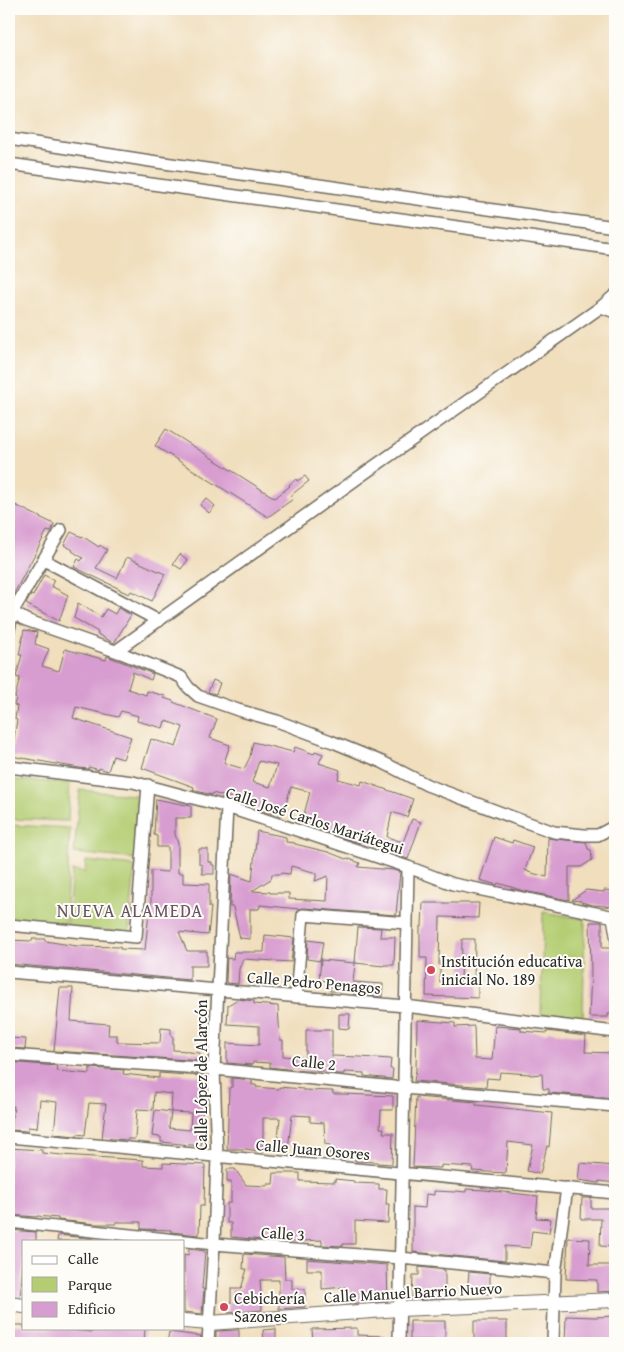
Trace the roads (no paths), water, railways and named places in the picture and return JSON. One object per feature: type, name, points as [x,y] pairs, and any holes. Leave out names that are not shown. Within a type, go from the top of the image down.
[{"type":"street","points":[[9,139],[615,227]]},
{"type":"street","points":[[9,164],[615,249]]},
{"type":"street","points":[[116,651],[615,295]]},
{"type":"street","points":[[600,307],[615,312]]},
{"type":"street","points":[[9,629],[11,610],[61,530]]},
{"type":"street","points":[[44,560],[159,621]]},
{"type":"street","points":[[11,610],[26,620],[116,651],[181,677],[198,696],[324,738],[382,762],[427,785],[520,820],[554,832],[584,835],[598,835],[615,826]]},
{"type":"street","name":"Calle José Carlos Mariátegui","points":[[9,767],[148,785],[227,807],[408,867],[453,884],[612,915]]},
{"type":"street","points":[[9,925],[136,937],[148,785]]},
{"type":"street","name":"Calle López de Alarcón","points":[[208,1343],[217,1157],[214,1069],[227,807]]},
{"type":"street","points":[[399,1343],[408,867]]},
{"type":"street","points":[[296,997],[303,915],[407,923]]},
{"type":"street","name":"Calle Pedro Penagos","points":[[9,972],[405,1006],[615,1032]]},
{"type":"street","name":"Calle 2","points":[[9,1055],[214,1069],[615,1106]]},
{"type":"street","name":"Calle Juan Osores","points":[[9,1138],[615,1193]]},
{"type":"street","points":[[553,1343],[556,1273],[567,1188]]},
{"type":"street","name":"Calle 3","points":[[9,1222],[177,1240]]},
{"type":"street","name":"Calle 3","points":[[185,1241],[556,1273]]},
{"type":"street","name":"Calle Manuel Barrio Nuevo","points":[[185,1321],[210,1323],[400,1309],[615,1300]]},
{"type":"street","points":[[9,1304],[22,1306]]},
{"type":"lane","points":[[612,915],[615,946]]},
{"type":"place","name":"Institución educativa inicial No. 189","points":[[431,970]]},
{"type":"place","name":"Cebichería Sazones","points":[[224,1307]]},
{"type":"district","name":"NUEVA ALAMEDA","points":[[130,911]]}]
